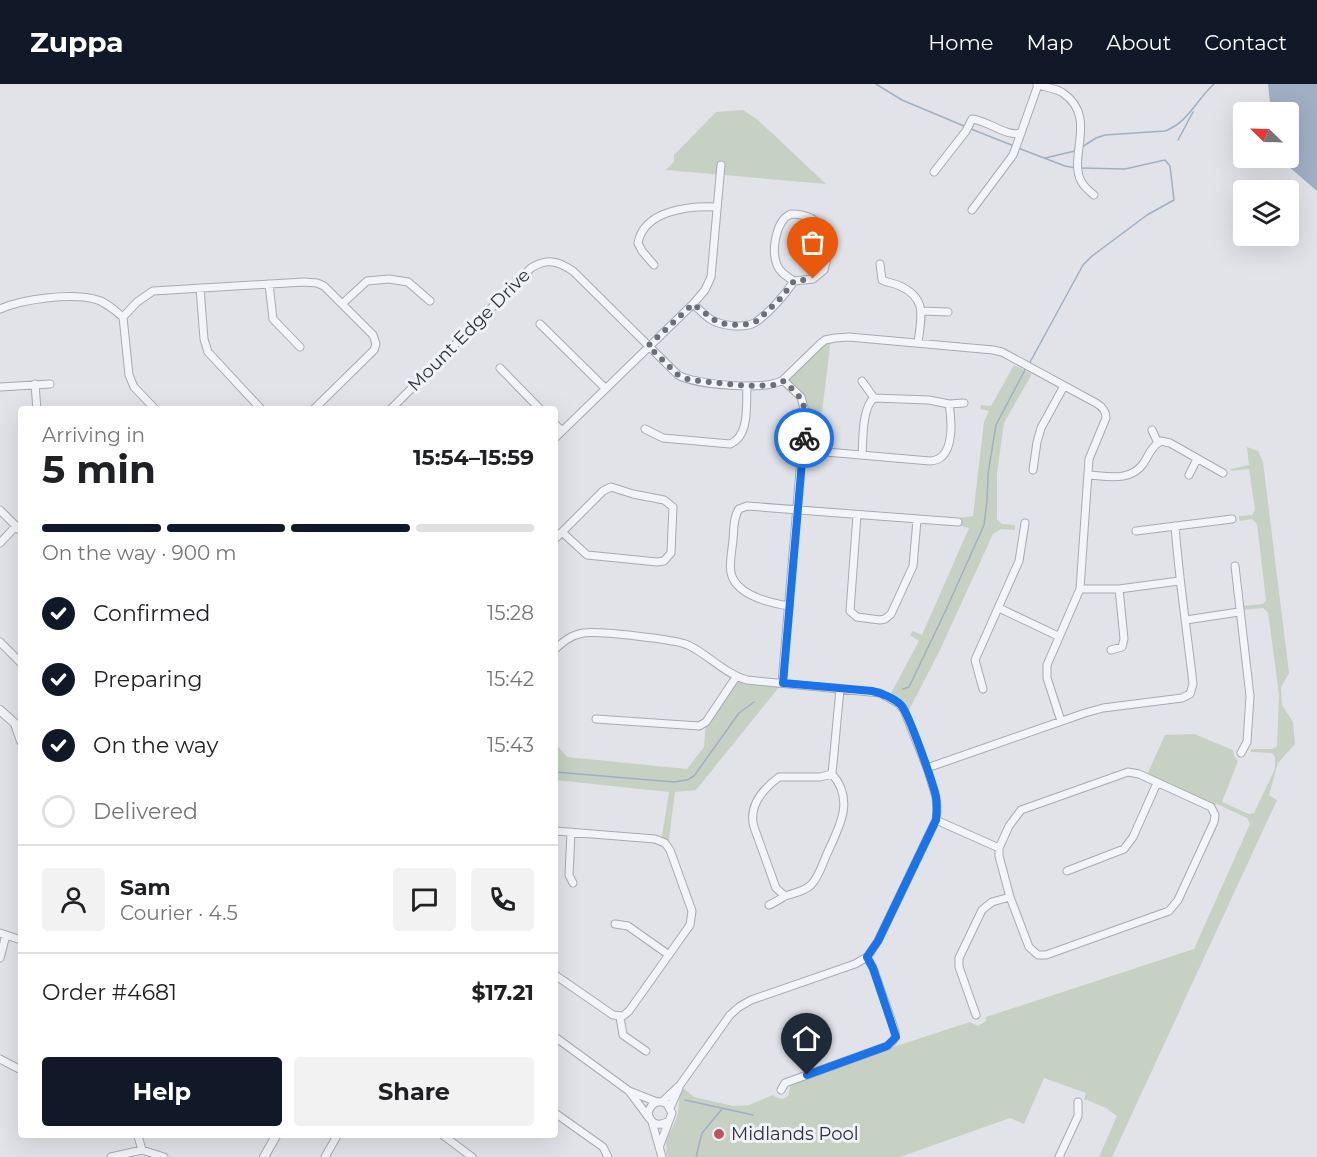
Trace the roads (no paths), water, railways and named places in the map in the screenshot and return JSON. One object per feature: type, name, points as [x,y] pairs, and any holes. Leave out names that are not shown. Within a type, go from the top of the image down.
[{"type":"street","points":[[972,210],[1012,155],[1037,84],[1065,94],[1078,111],[1081,122],[1079,173],[1082,183],[1094,195]]},
{"type":"street","points":[[934,172],[966,131],[972,119],[1014,134],[1021,133]]},
{"type":"street","points":[[558,435],[705,290],[711,278],[721,165]]},
{"type":"street","points":[[654,265],[638,243],[641,234],[648,226],[670,211],[682,207],[716,207]]},
{"type":"street","points":[[693,304],[717,322],[736,325],[750,324],[757,321],[781,298],[794,281],[819,276],[824,270],[828,241],[814,219],[799,214],[791,214],[781,220],[778,226],[776,249],[777,265],[781,272],[794,281]]},
{"type":"street","name":"Mount Edge Drive","points":[[394,406],[531,268],[545,261],[554,261],[573,271],[648,346]]},
{"type":"street","points":[[880,264],[882,280],[898,285],[912,293],[918,300],[922,311],[918,343]]},
{"type":"street","points":[[342,304],[367,281],[389,279],[408,282],[430,301]]},
{"type":"street","points":[[123,316],[153,291],[269,284],[317,283],[324,286],[373,335],[376,344],[374,350],[317,406]]},
{"type":"street","points":[[269,284],[273,319],[300,347]]},
{"type":"street","points":[[200,288],[204,339],[208,352],[258,406]]},
{"type":"street","points":[[0,309],[31,299],[79,297],[102,302],[123,316]]},
{"type":"street","points":[[922,311],[948,312]]},
{"type":"street","points":[[123,316],[129,375],[135,387],[152,406]]},
{"type":"street","points":[[540,324],[605,388]]},
{"type":"street","points":[[648,346],[684,378],[747,386],[774,385],[783,381],[820,344],[828,339],[849,337],[993,350],[1002,352],[1100,405],[1106,418],[1091,451],[1080,590],[1058,636],[1046,671],[1061,721]]},
{"type":"street","points":[[500,368],[537,406]]},
{"type":"street","points":[[783,381],[804,402],[805,412],[783,683]]},
{"type":"street","points":[[862,381],[874,398]]},
{"type":"street","points":[[35,384],[37,406]]},
{"type":"street","points":[[0,387],[50,384]]},
{"type":"street","points":[[645,429],[663,438],[730,444],[736,442],[743,431],[747,386]]},
{"type":"street","points":[[1033,470],[1041,428],[1064,386]]},
{"type":"street","points":[[862,455],[866,410],[874,398],[929,400],[949,404],[964,403]]},
{"type":"street","points":[[803,450],[930,461],[940,459],[948,448],[951,422],[949,404]]},
{"type":"street","points":[[558,427],[562,431]]},
{"type":"street","points":[[1152,430],[1158,443]]},
{"type":"street","points":[[1088,475],[1130,476],[1139,468],[1152,447],[1166,441],[1223,473]]},
{"type":"street","points":[[1189,475],[1197,459]]},
{"type":"street","points":[[558,536],[562,532],[603,491],[610,487],[664,500],[670,502],[673,507],[671,553],[664,561],[587,555],[562,532]]},
{"type":"street","points":[[789,606],[768,603],[742,588],[731,576],[735,517],[739,509],[747,506],[958,522]]},
{"type":"street","points":[[0,510],[18,528]]},
{"type":"street","points":[[857,515],[850,611],[857,617],[880,620],[891,614],[911,571],[917,520]]},
{"type":"street","points":[[1136,531],[1233,519]]},
{"type":"street","points":[[983,689],[975,660],[1019,561],[1025,522]]},
{"type":"street","points":[[927,768],[1103,708],[1182,698],[1190,694],[1193,684],[1179,581],[1175,526]]},
{"type":"street","points":[[0,543],[18,530]]},
{"type":"street","points":[[1235,566],[1250,696],[1247,742],[1241,753]]},
{"type":"street","points":[[1080,590],[1119,590],[1179,581]]},
{"type":"street","points":[[1111,650],[1122,647],[1124,639],[1119,590]]},
{"type":"street","points":[[999,608],[1058,636]]},
{"type":"street","points":[[1186,620],[1239,612]]},
{"type":"street","points":[[558,647],[569,638],[584,633],[673,640],[698,651],[736,677],[757,682],[876,692],[901,706],[907,715],[936,796],[936,820],[878,941],[867,957],[855,964],[751,1000],[730,1015],[680,1085],[670,1108],[672,1113],[660,1145]]},
{"type":"street","points":[[0,642],[18,660]]},
{"type":"street","points":[[597,719],[699,726],[706,722],[736,677]]},
{"type":"street","points":[[769,905],[785,896],[802,891],[813,883],[843,819],[845,802],[837,780],[832,774],[840,689]]},
{"type":"street","points":[[0,711],[18,727]]},
{"type":"street","points":[[1135,773],[1157,783],[1211,807],[1215,817],[1178,900],[1169,911],[1046,955],[1038,955],[1029,947],[1010,897],[999,856],[999,848],[1016,815],[1028,807],[1120,774],[1135,773]]},
{"type":"street","points":[[785,896],[776,888],[754,827],[752,818],[754,806],[765,789],[779,777],[820,777],[832,774]]},
{"type":"street","points":[[1067,871],[1119,853],[1124,849],[1133,837],[1157,783]]},
{"type":"street","points":[[936,820],[999,848]]},
{"type":"street","points":[[558,831],[655,839],[664,843],[668,846],[693,913],[690,925],[669,955],[629,1011],[620,1017],[613,1015],[558,977]]},
{"type":"street","points":[[571,832],[569,875],[573,883]]},
{"type":"street","points":[[976,1015],[959,967],[959,958],[982,910],[992,902],[1010,897]]},
{"type":"street","points":[[615,924],[628,926],[669,955]]},
{"type":"street","points":[[0,958],[3,934],[18,939]]},
{"type":"street","points":[[781,1090],[785,1083],[893,1042],[896,1034],[867,957]]},
{"type":"street","points":[[620,1017],[623,1035],[646,1051]]},
{"type":"street","points":[[558,1039],[629,1091],[670,1108]]},
{"type":"street","points":[[0,1059],[18,1068]]},
{"type":"street","points":[[662,1157],[651,1120],[650,1108],[680,1085]]},
{"type":"street","points":[[629,1091],[651,1120],[657,1124],[667,1122]]},
{"type":"street","points":[[1059,1157],[1078,1116],[1078,1102]]},
{"type":"street","points":[[558,1115],[603,1147],[608,1157]]},
{"type":"street","points":[[139,1138],[142,1150]]},
{"type":"street","points":[[264,1157],[275,1138]]},
{"type":"street","points":[[325,1157],[337,1138]]},
{"type":"street","points":[[447,1138],[472,1157]]},
{"type":"street","points":[[111,1157],[142,1150],[164,1157]]},
{"type":"water","points":[[1268,84],[1317,84],[1317,191],[1290,168],[1299,168],[1299,102],[1270,102]]},
{"type":"waterway","points":[[876,84],[902,100],[964,126]]},
{"type":"waterway","points":[[1082,147],[1105,135],[1165,131],[1180,122],[1214,84]]},
{"type":"waterway","points":[[1178,140],[1193,112]]},
{"type":"waterway","points":[[971,129],[1014,146]]},
{"type":"waterway","points":[[1018,148],[1076,168]]},
{"type":"waterway","points":[[1045,158],[1075,151]]},
{"type":"waterway","points":[[1029,364],[1083,265],[1147,215],[1174,200],[1170,166],[1165,160],[1125,169],[1081,168]]},
{"type":"waterway","points":[[903,689],[909,687],[984,525],[988,474],[996,425],[1026,368]]},
{"type":"waterway","points":[[558,772],[674,782],[687,780],[694,776],[739,713],[754,702]]},
{"type":"waterway","points":[[685,1100],[753,1115]]},
{"type":"waterway","points":[[696,1157],[702,1133],[722,1109]]},
{"type":"place","name":"Midlands Pool","points":[[719,1134]]}]
